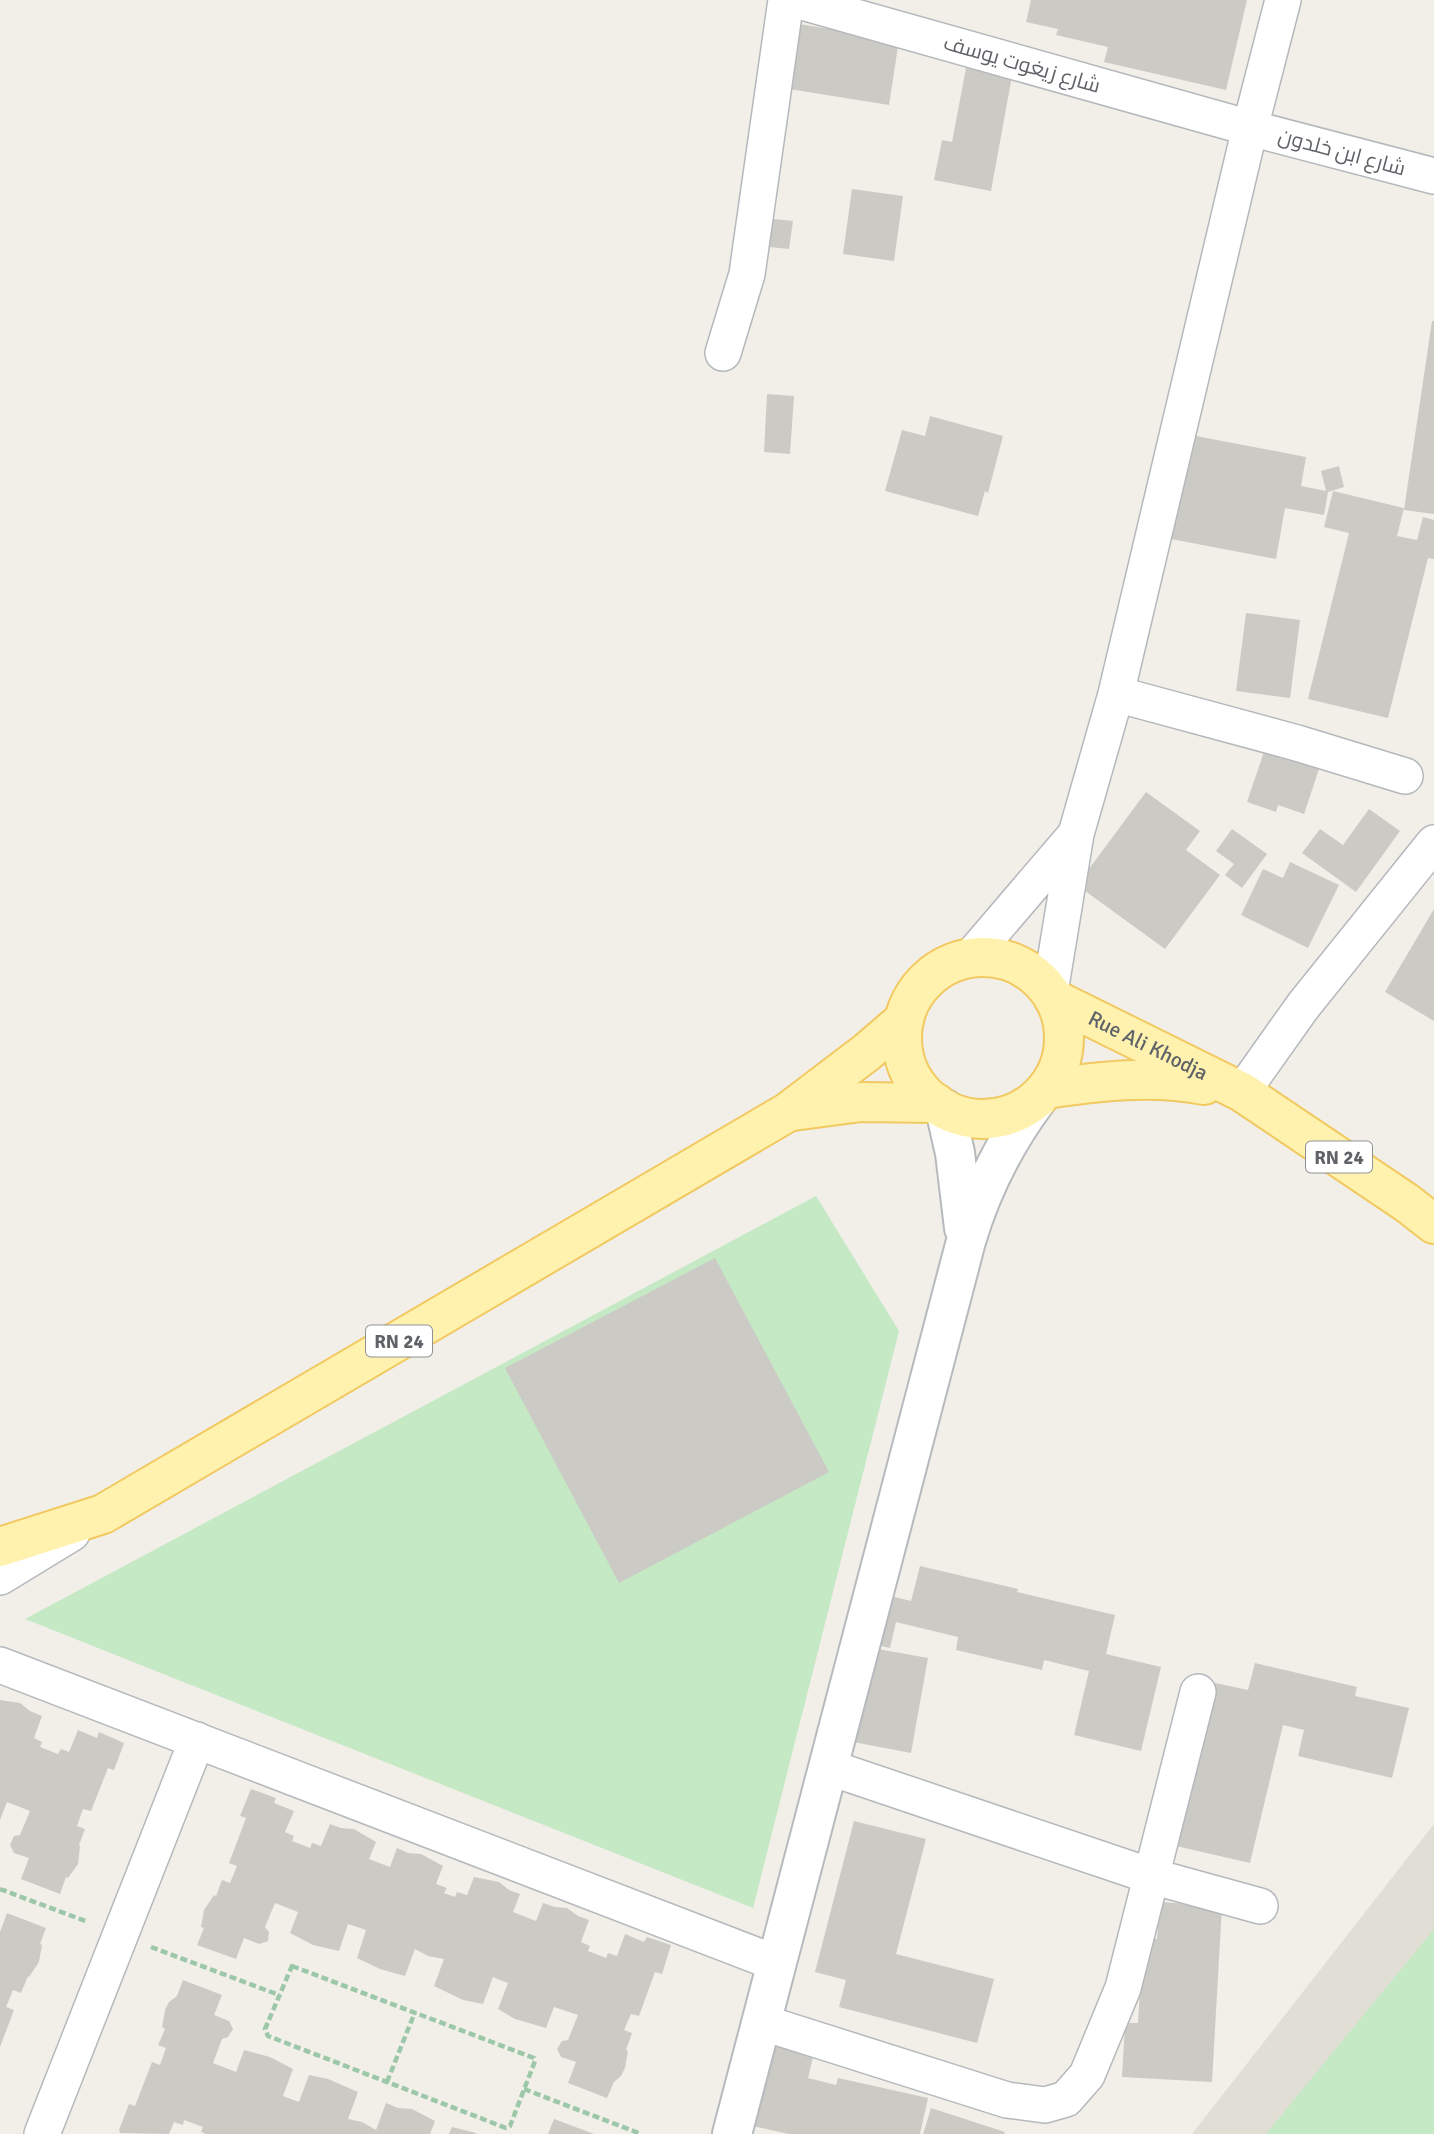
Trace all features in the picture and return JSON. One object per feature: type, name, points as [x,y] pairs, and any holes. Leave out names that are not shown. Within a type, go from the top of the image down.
[{"type":"main road","points":[[732,2134],[965,1241],[977,1202],[994,1165],[1014,1130],[1042,1093],[1056,1073],[1063,1055],[1062,1017],[1052,995],[1035,975],[1015,963],[993,957],[970,958],[947,965],[928,979],[913,998],[904,1020],[902,1043],[907,1066],[919,1087],[940,1106],[969,1117],[994,1118],[1017,1111],[1042,1093]]},
{"type":"main road","name":"Rue Ali Khodja","points":[[1052,995],[1242,1092],[1434,1224]]},
{"type":"main road","name":"RN 24","points":[[0,1547],[103,1514],[788,1112],[904,1020]]},
{"type":"main road","name":"Rue Ali Khodja","points":[[1042,1093],[1095,1082],[1146,1079],[1194,1083],[1242,1092]]},
{"type":"main road","name":"RN 24","points":[[788,1112],[861,1102],[940,1106]]},
{"type":"main road","points":[[940,1106],[957,1164],[965,1241]]},
{"type":"street","points":[[723,354],[747,274],[786,0]]},
{"type":"street","name":"شارع زيغوت يوسف","points":[[794,0],[1250,128]]},
{"type":"street","points":[[1052,995],[1076,834],[1116,694],[1250,128],[1283,0]]},
{"type":"street","name":"شارع ابن خلدون","points":[[1250,128],[1434,176]]},
{"type":"street","points":[[1116,694],[1297,743],[1405,776]]},
{"type":"street","points":[[970,958],[1076,834]]},
{"type":"street","points":[[1242,1092],[1303,1006],[1434,844]]},
{"type":"street","points":[[0,1577],[103,1514]]},
{"type":"street","points":[[0,1664],[776,1964]]},
{"type":"street","points":[[761,2022],[1007,2100],[1045,2105],[1066,2099],[1087,2075],[1123,1988],[1198,1692]]},
{"type":"street","points":[[42,2134],[197,1740]]},
{"type":"street","points":[[828,1767],[1151,1876],[1260,1906]]},
{"type":"path","points":[[292,1966],[534,2058],[535,2061],[510,2126],[506,2128],[387,2082],[268,2036],[265,2029],[292,1966]]},
{"type":"path","points":[[387,2082],[415,2012]]},
{"type":"path","points":[[524,2089],[641,2134]]},
{"type":"shaded area","points":[[1434,1824],[1434,2134],[1192,2134]]},
{"type":"green space","points":[[816,1196],[899,1331],[753,1908],[25,1619]]},
{"type":"green space","points":[[1434,1929],[1434,2134],[1266,2134]]},
{"type":"building","points":[[1031,0],[1247,0],[1226,90],[1104,62],[1108,47],[1056,35],[1058,29],[1026,22]]},
{"type":"building","points":[[799,24],[899,40],[889,105],[789,89]]},
{"type":"building","points":[[966,68],[1012,76],[991,191],[934,180],[942,140],[952,142]]},
{"type":"building","points":[[852,189],[903,196],[894,261],[843,254]]},
{"type":"building","points":[[764,218],[793,221],[789,249],[760,246]]},
{"type":"building","points":[[1434,321],[1434,514],[1404,510]]},
{"type":"building","points":[[767,394],[794,396],[790,454],[764,452]]},
{"type":"building","points":[[930,416],[1003,436],[988,493],[985,491],[978,516],[885,491],[902,430],[925,436]]},
{"type":"building","points":[[1191,435],[1306,457],[1301,486],[1326,491],[1321,471],[1339,466],[1344,487],[1328,492],[1324,515],[1285,508],[1276,559],[1171,539]]},
{"type":"building","points":[[1333,491],[1404,508],[1397,536],[1417,540],[1423,517],[1434,520],[1434,559],[1428,558],[1388,718],[1308,699],[1349,533],[1324,527]]},
{"type":"building","points":[[1246,613],[1300,620],[1290,698],[1236,691]]},
{"type":"building","points":[[1265,749],[1320,766],[1304,814],[1278,805],[1276,812],[1247,802]]},
{"type":"building","points":[[1146,792],[1200,831],[1186,850],[1220,875],[1165,949],[1077,885]]},
{"type":"building","points":[[1369,809],[1400,831],[1356,892],[1302,853],[1320,829],[1343,845]]},
{"type":"building","points":[[1232,829],[1267,854],[1242,888],[1225,875],[1234,864],[1216,851]]},
{"type":"building","points":[[1290,862],[1339,885],[1308,948],[1241,915],[1263,869],[1283,878]]},
{"type":"building","points":[[1434,909],[1434,1021],[1385,992]]},
{"type":"building","points":[[715,1258],[829,1472],[619,1583],[505,1368]]},
{"type":"building","points":[[920,1566],[1115,1615],[1106,1654],[1161,1667],[1141,1751],[1074,1735],[1089,1671],[1044,1660],[1042,1670],[956,1650],[958,1637],[896,1622],[890,1648],[867,1643],[879,1593],[911,1601]]},
{"type":"building","points":[[861,1646],[928,1658],[911,1753],[843,1740]]},
{"type":"building","points":[[1255,1663],[1357,1687],[1355,1696],[1409,1708],[1392,1778],[1298,1756],[1304,1730],[1283,1725],[1250,1863],[1176,1846],[1215,1683],[1248,1690]]},
{"type":"building","points":[[0,1700],[20,1703],[42,1716],[34,1738],[42,1742],[40,1747],[58,1754],[61,1749],[69,1752],[78,1730],[97,1738],[99,1732],[124,1743],[114,1770],[108,1768],[91,1811],[83,1809],[77,1826],[85,1829],[79,1845],[78,1864],[68,1878],[66,1877],[60,1894],[21,1879],[29,1858],[14,1853],[10,1845],[14,1836],[20,1835],[30,1811],[7,1802],[0,1820]]},
{"type":"building","points":[[251,1789],[276,1798],[274,1803],[294,1811],[285,1832],[294,1836],[292,1841],[310,1848],[312,1843],[321,1846],[330,1824],[354,1829],[376,1842],[369,1859],[390,1867],[397,1848],[408,1853],[421,1854],[443,1866],[436,1884],[447,1888],[444,1893],[455,1897],[457,1892],[467,1895],[474,1877],[499,1882],[520,1894],[513,1912],[536,1921],[543,1903],[567,1908],[589,1920],[581,1942],[590,1946],[588,1951],[606,1958],[608,1953],[617,1956],[625,1934],[644,1942],[647,1937],[671,1945],[662,1974],[655,1972],[639,2016],[631,2014],[624,2030],[632,2033],[626,2050],[625,2068],[614,2082],[607,2098],[568,2083],[576,2062],[561,2057],[557,2049],[562,2041],[568,2040],[578,2015],[554,2007],[546,2028],[515,2019],[498,2009],[508,1983],[493,1977],[483,2004],[463,2000],[434,1986],[444,1959],[428,1956],[415,1949],[405,1976],[380,1969],[357,1958],[366,1930],[348,1924],[339,1951],[313,1945],[290,1933],[298,1912],[275,1903],[265,1927],[269,1932],[268,1941],[259,1944],[244,1938],[236,1959],[197,1945],[204,1928],[201,1927],[204,1910],[214,1895],[216,1896],[222,1880],[230,1883],[237,1866],[229,1863],[246,1818],[240,1816]]},
{"type":"building","points":[[854,1821],[926,1839],[896,1954],[994,1979],[977,2043],[839,2007],[846,1980],[815,1972]]},
{"type":"building","points":[[1160,1902],[1222,1906],[1212,2082],[1122,2077],[1125,2023],[1138,2023],[1143,1938],[1157,1939]]},
{"type":"building","points":[[7,1913],[46,1928],[40,1944],[39,1962],[28,1976],[21,1993],[13,1990],[6,2007],[14,2010],[0,2047],[0,1932]]},
{"type":"building","points":[[183,1980],[222,1995],[214,2015],[229,2021],[233,2029],[228,2037],[222,2039],[213,2063],[236,2072],[244,2050],[270,2057],[293,2069],[283,2096],[299,2102],[309,2075],[328,2079],[358,2092],[348,2119],[362,2122],[376,2130],[386,2103],[398,2108],[412,2109],[435,2121],[430,2134],[206,2134],[201,2132],[203,2127],[184,2120],[183,2125],[174,2122],[169,2134],[120,2133],[129,2104],[135,2106],[152,2062],[160,2065],[166,2048],[158,2045],[165,2029],[162,2027],[165,2010],[169,2002],[177,1996]]},
{"type":"building","points":[[770,2033],[816,2044],[808,2078],[836,2085],[838,2078],[928,2098],[920,2134],[789,2134],[749,2125]]},
{"type":"building","points":[[931,2108],[1005,2132],[923,2134]]},
{"type":"building","points":[[554,2119],[594,2134],[548,2134]]},
{"type":"building","points":[[452,2127],[476,2133],[476,2134],[449,2134]]}]
